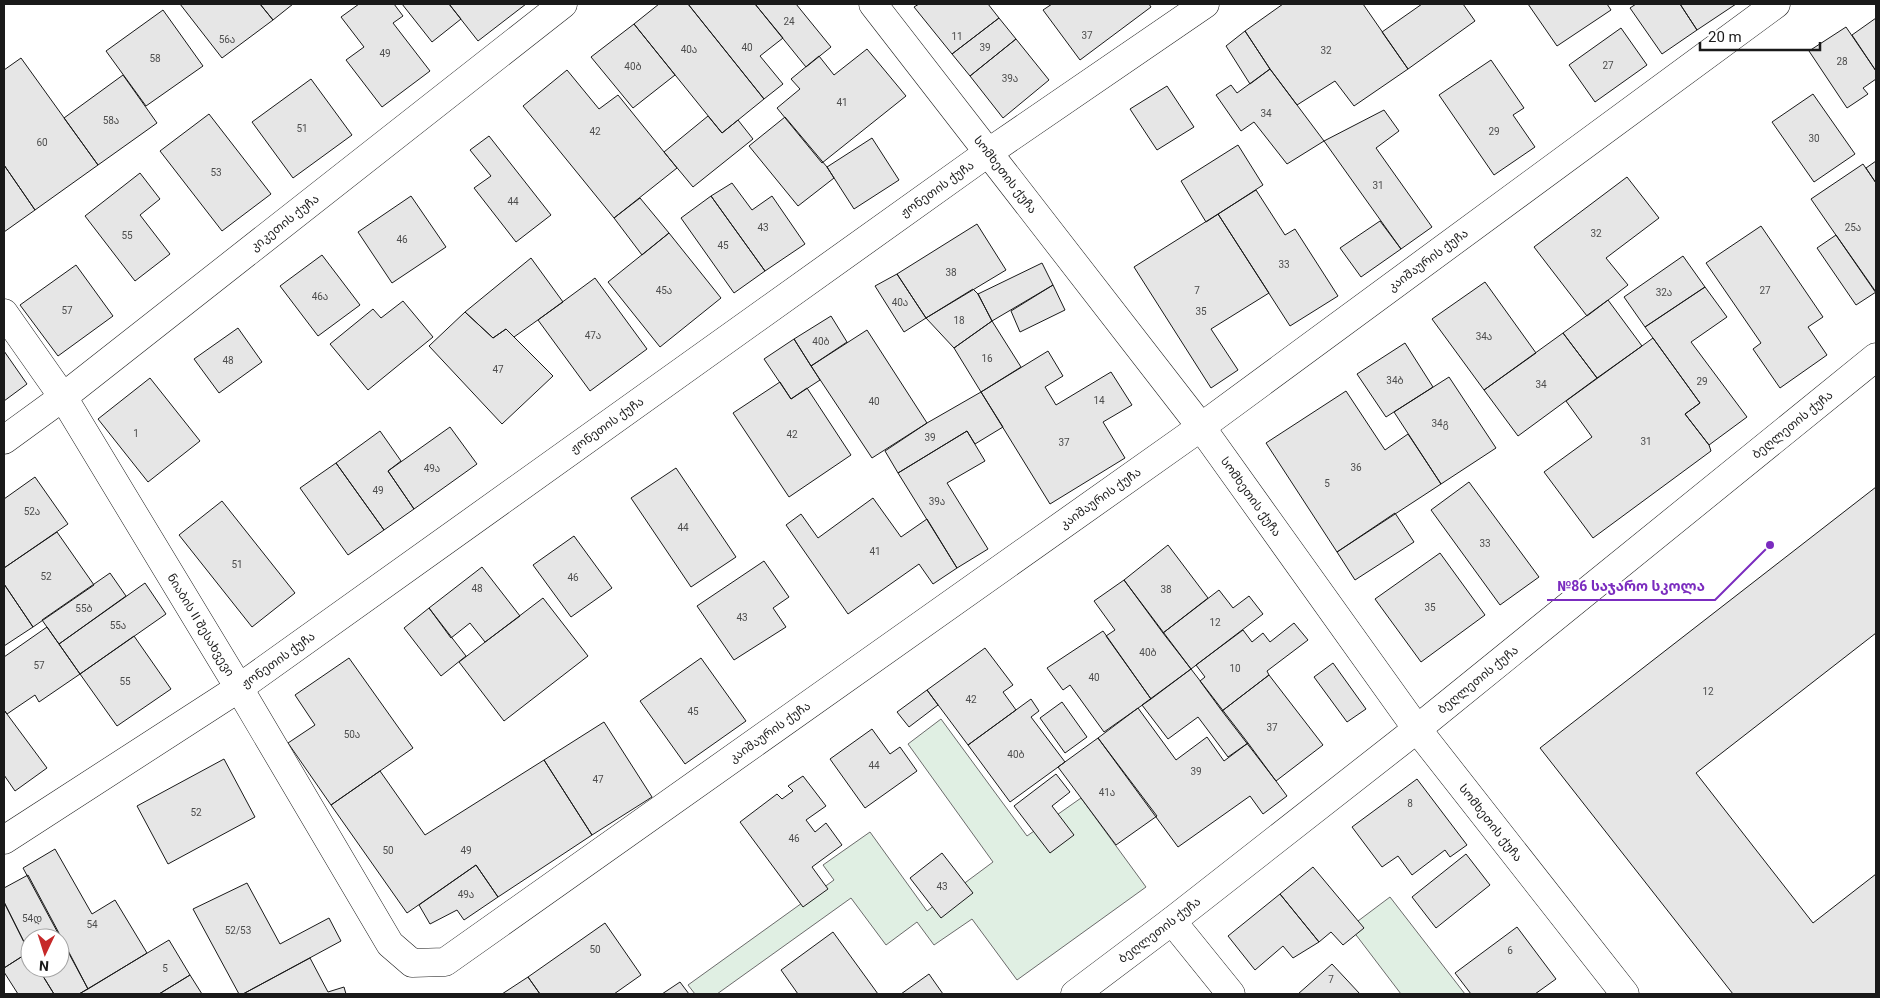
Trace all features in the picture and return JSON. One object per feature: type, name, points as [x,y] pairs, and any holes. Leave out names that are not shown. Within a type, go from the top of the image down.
[{"type":"street","name":"კიკეთის ქუჩა","points":[[4,440],[63,397],[563,4]]},
{"type":"street","name":"სომხეთის ქუჩა","points":[[873,4],[1201,427],[1417,729],[1625,994]]},
{"type":"street","name":"ჟონეთის ქუჩა","points":[[4,840],[239,688],[989,152],[1205,4]]},
{"type":"street","name":"კაიშაურის ქუჩა","points":[[412,963],[445,962],[1201,427],[1776,4]]},
{"type":"street","name":"ნიაბის II შესახვევი","points":[[4,313],[63,397],[239,688],[390,944],[412,963]]},
{"type":"street","name":"ბეღლეთის ქუჩა","points":[[1075,994],[1172,921],[1417,729],[1876,357]]},
{"type":"street","points":[[1172,921],[1231,994]]},
{"type":"green space","points":[[941,719],[1027,836],[1081,798],[1146,887],[1017,980],[972,919],[934,945],[917,922],[886,945],[851,898],[717,994],[695,994],[688,985],[834,880],[823,865],[870,832],[927,911],[993,862],[908,744]]},
{"type":"green space","points":[[1390,897],[1465,994],[1401,994],[1350,927]]},
{"type":"building","points":[[180,4],[260,4],[273,20],[222,58]]},
{"type":"building","points":[[260,4],[293,4],[273,20]]},
{"type":"building","points":[[359,4],[394,4],[403,16],[393,23],[430,71],[382,107],[346,60],[364,47],[341,17]]},
{"type":"building","points":[[402,4],[449,4],[461,19],[432,42]]},
{"type":"building","points":[[449,4],[526,4],[478,41]]},
{"type":"building","points":[[659,4],[688,4],[764,99],[722,133],[634,24]]},
{"type":"building","points":[[688,4],[755,4],[783,38],[760,56],[783,84],[764,99]]},
{"type":"building","points":[[755,4],[796,4],[831,47],[806,67]]},
{"type":"building","points":[[919,4],[988,4],[999,18],[952,54],[914,7]]},
{"type":"building","points":[[1052,4],[1149,4],[1151,7],[1080,60],[1043,10]]},
{"type":"building","points":[[1283,4],[1363,4],[1408,69],[1354,106],[1335,81],[1297,105],[1245,31]]},
{"type":"building","points":[[1422,4],[1463,4],[1475,21],[1408,69],[1382,32]]},
{"type":"building","points":[[1528,4],[1607,4],[1611,10],[1557,46]]},
{"type":"building","points":[[1636,4],[1680,4],[1697,30],[1662,54],[1630,8]]},
{"type":"building","points":[[1680,4],[1736,4],[1697,30]]},
{"type":"building","points":[[163,10],[203,66],[146,106],[106,51]]},
{"type":"building","points":[[999,18],[1016,39],[970,76],[952,54]]},
{"type":"building","points":[[1876,18],[1876,71],[1852,35]]},
{"type":"building","points":[[634,24],[675,75],[633,108],[591,57]]},
{"type":"building","points":[[1846,27],[1876,71],[1876,79],[1863,88],[1868,94],[1847,108],[1809,51]]},
{"type":"building","points":[[1621,28],[1647,65],[1595,102],[1569,65]]},
{"type":"building","points":[[1245,31],[1270,69],[1250,84],[1226,46]]},
{"type":"building","points":[[1016,39],[1049,80],[1003,118],[970,76]]},
{"type":"building","points":[[867,49],[906,96],[822,163],[777,108],[800,89],[791,79],[819,56],[834,75]]},
{"type":"building","points":[[21,58],[98,165],[35,210],[4,165],[4,70]]},
{"type":"building","points":[[1491,60],[1524,108],[1513,115],[1535,147],[1494,175],[1439,95]]},
{"type":"building","points":[[1270,69],[1324,141],[1287,164],[1254,122],[1241,131],[1216,95],[1231,85],[1237,93]]},
{"type":"building","points":[[567,70],[599,109],[618,95],[677,168],[614,218],[523,106]]},
{"type":"building","points":[[123,75],[157,123],[98,165],[64,118]]},
{"type":"building","points":[[311,79],[352,135],[293,178],[252,122]]},
{"type":"building","points":[[1167,86],[1194,127],[1157,150],[1130,109]]},
{"type":"building","points":[[1813,94],[1855,154],[1814,182],[1772,122]]},
{"type":"building","points":[[1384,110],[1399,131],[1376,148],[1432,227],[1401,249],[1324,141]]},
{"type":"building","points":[[209,114],[271,194],[222,231],[160,151]]},
{"type":"building","points":[[708,116],[722,133],[738,120],[753,139],[693,187],[664,152]]},
{"type":"building","points":[[785,117],[834,178],[798,206],[749,146]]},
{"type":"building","points":[[489,136],[551,215],[516,242],[474,188],[491,176],[470,150]]},
{"type":"building","points":[[872,138],[899,180],[854,209],[827,167]]},
{"type":"building","points":[[1238,145],[1263,185],[1206,222],[1181,181]]},
{"type":"building","points":[[1876,161],[1876,183],[1866,168]]},
{"type":"building","points":[[1863,164],[1876,183],[1876,293],[1811,199]]},
{"type":"building","points":[[4,165],[35,210],[4,232]]},
{"type":"building","points":[[140,173],[160,199],[140,215],[170,254],[135,281],[85,216]]},
{"type":"building","points":[[1627,177],[1659,218],[1606,258],[1628,285],[1587,316],[1534,247]]},
{"type":"building","points":[[732,183],[752,210],[772,196],[805,244],[765,271],[711,196]]},
{"type":"building","points":[[1256,190],[1285,235],[1295,229],[1338,296],[1290,326],[1218,214]]},
{"type":"building","points":[[411,196],[446,247],[392,283],[358,232]]},
{"type":"building","points":[[711,196],[765,271],[734,293],[681,218]]},
{"type":"building","points":[[640,198],[669,233],[642,255],[614,218]]},
{"type":"building","points":[[1218,214],[1269,293],[1211,329],[1238,370],[1211,388],[1134,267]]},
{"type":"building","points":[[1380,221],[1401,249],[1361,277],[1340,248]]},
{"type":"building","points":[[977,224],[1006,270],[926,318],[897,274]]},
{"type":"building","points":[[1761,226],[1823,317],[1808,327],[1827,355],[1780,388],[1753,349],[1761,343],[1706,263]]},
{"type":"building","points":[[669,233],[721,298],[660,347],[608,282]]},
{"type":"building","points":[[1836,235],[1876,292],[1856,305],[1817,248]]},
{"type":"building","points":[[322,255],[360,305],[318,336],[280,286]]},
{"type":"building","points":[[1683,256],[1705,287],[1645,327],[1624,297]]},
{"type":"building","points":[[531,258],[563,302],[514,337],[506,329],[493,338],[465,312]]},
{"type":"building","points":[[1042,263],[1053,285],[992,321],[978,294]]},
{"type":"building","points":[[76,265],[113,316],[58,356],[20,305]]},
{"type":"building","points":[[897,274],[926,318],[904,332],[875,286]]},
{"type":"building","points":[[595,278],[647,349],[590,391],[538,320]]},
{"type":"building","points":[[1485,282],[1536,353],[1484,390],[1432,319]]},
{"type":"building","points":[[1053,285],[1065,310],[1020,332],[1011,311]]},
{"type":"building","points":[[1705,287],[1727,317],[1691,342],[1747,417],[1709,445],[1685,414],[1700,403],[1645,327]]},
{"type":"building","points":[[973,289],[978,294],[992,321],[954,348],[926,318]]},
{"type":"building","points":[[1608,300],[1642,346],[1597,378],[1563,333]]},
{"type":"building","points":[[403,301],[433,337],[368,390],[330,344],[373,309],[381,318]]},
{"type":"building","points":[[465,312],[493,338],[506,329],[553,376],[502,424],[429,346]]},
{"type":"building","points":[[831,316],[847,342],[811,366],[794,339]]},
{"type":"building","points":[[992,321],[1021,367],[981,392],[954,348]]},
{"type":"building","points":[[238,328],[262,362],[219,393],[194,359]]},
{"type":"building","points":[[867,330],[927,423],[872,458],[811,366]]},
{"type":"building","points":[[1563,333],[1597,378],[1518,436],[1484,390]]},
{"type":"building","points":[[1653,338],[1700,403],[1685,414],[1709,445],[1711,451],[1593,538],[1544,472],[1592,437],[1566,401]]},
{"type":"building","points":[[794,339],[820,380],[791,399],[764,359]]},
{"type":"building","points":[[1405,343],[1433,387],[1386,417],[1357,374]]},
{"type":"building","points":[[4,351],[27,384],[4,401]]},
{"type":"building","points":[[1048,351],[1063,376],[1045,387],[1056,405],[1111,372],[1132,405],[1103,422],[1125,458],[1050,504],[981,392]]},
{"type":"building","points":[[1449,377],[1496,448],[1441,484],[1394,412]]},
{"type":"building","points":[[150,378],[200,441],[148,482],[98,419]]},
{"type":"building","points":[[780,382],[791,399],[807,388],[851,455],[789,497],[733,413]]},
{"type":"building","points":[[1346,391],[1385,450],[1408,434],[1441,484],[1337,552],[1266,443]]},
{"type":"building","points":[[981,392],[1003,427],[975,444],[967,431],[898,473],[885,451],[927,423]]},
{"type":"building","points":[[450,427],[477,464],[414,509],[388,471]]},
{"type":"building","points":[[380,431],[401,461],[388,471],[414,509],[384,530],[336,463]]},
{"type":"building","points":[[967,431],[985,461],[947,483],[988,549],[957,568],[898,473]]},
{"type":"building","points":[[336,463],[384,530],[348,555],[300,488]]},
{"type":"building","points":[[676,468],[736,557],[691,587],[631,498]]},
{"type":"building","points":[[35,477],[68,524],[4,568],[4,499]]},
{"type":"building","points":[[1469,482],[1539,577],[1500,605],[1431,510]]},
{"type":"building","points":[[1876,487],[1876,633],[1696,773],[1813,923],[1876,874],[1876,994],[1733,994],[1540,748]]},
{"type":"building","points":[[873,498],[901,537],[927,519],[957,568],[933,584],[919,564],[848,614],[786,525],[801,514],[818,538]]},
{"type":"building","points":[[222,501],[295,593],[252,627],[179,535]]},
{"type":"building","points":[[1395,513],[1414,542],[1355,580],[1337,552]]},
{"type":"building","points":[[57,532],[94,585],[33,627],[4,584],[4,568]]},
{"type":"building","points":[[574,536],[612,588],[571,617],[533,565]]},
{"type":"building","points":[[1168,545],[1208,598],[1163,633],[1124,580]]},
{"type":"building","points":[[1440,553],[1485,615],[1421,662],[1375,599]]},
{"type":"building","points":[[764,561],[789,597],[773,608],[786,627],[734,660],[697,606]]},
{"type":"building","points":[[482,567],[520,616],[485,642],[470,623],[451,638],[429,608]]},
{"type":"building","points":[[110,573],[126,596],[59,644],[42,620]]},
{"type":"building","points":[[1124,580],[1191,669],[1151,699],[1106,636],[1115,630],[1094,601]]},
{"type":"building","points":[[145,583],[166,614],[80,674],[59,644]]},
{"type":"building","points":[[4,584],[33,627],[4,646]]},
{"type":"building","points":[[1219,590],[1233,608],[1249,596],[1263,614],[1191,669],[1163,633]]},
{"type":"building","points":[[543,598],[588,656],[504,721],[459,662]]},
{"type":"building","points":[[429,608],[466,656],[441,676],[404,628]]},
{"type":"building","points":[[1294,623],[1308,640],[1267,671],[1269,675],[1222,711],[1200,681],[1205,677],[1196,665],[1243,630],[1252,642],[1263,633],[1270,642]]},
{"type":"building","points":[[47,627],[80,674],[39,702],[35,695],[7,714],[4,710],[4,657]]},
{"type":"building","points":[[1103,631],[1151,699],[1104,732],[1070,685],[1063,690],[1047,668]]},
{"type":"building","points":[[134,636],[171,689],[117,726],[80,674]]},
{"type":"building","points":[[985,648],[1013,685],[1003,692],[1016,710],[968,745],[927,690]]},
{"type":"building","points":[[349,658],[413,748],[331,805],[288,743],[315,725],[295,695]]},
{"type":"building","points":[[701,658],[746,721],[685,764],[640,701]]},
{"type":"building","points":[[1333,663],[1366,709],[1347,722],[1314,677]]},
{"type":"building","points":[[1191,669],[1248,743],[1228,757],[1198,717],[1168,739],[1142,705]]},
{"type":"building","points":[[1269,675],[1323,745],[1276,781],[1222,711]]},
{"type":"building","points":[[927,690],[938,705],[909,727],[897,712]]},
{"type":"building","points":[[1031,699],[1039,711],[1031,717],[1065,762],[1010,802],[968,745]]},
{"type":"building","points":[[1062,702],[1087,737],[1065,753],[1040,718]]},
{"type":"building","points":[[1138,708],[1176,760],[1207,737],[1224,761],[1248,743],[1287,796],[1263,814],[1250,796],[1178,847],[1098,738]]},
{"type":"building","points":[[4,710],[47,768],[15,791],[4,775]]},
{"type":"building","points":[[604,722],[652,797],[592,835],[544,760]]},
{"type":"building","points":[[872,729],[890,754],[900,747],[917,771],[865,808],[830,759]]},
{"type":"building","points":[[1098,738],[1157,816],[1116,845],[1058,767]]},
{"type":"building","points":[[224,759],[255,817],[168,864],[137,806]]},
{"type":"building","points":[[544,760],[592,835],[498,897],[476,865],[407,913],[331,805],[380,771],[425,835]]},
{"type":"building","points":[[1056,774],[1070,792],[1052,806],[1074,835],[1050,853],[1014,806]]},
{"type":"building","points":[[803,776],[826,806],[806,820],[815,832],[826,823],[842,845],[812,867],[828,889],[803,907],[740,822],[777,794],[782,799],[793,791],[788,786]]},
{"type":"building","points":[[1417,779],[1467,845],[1450,857],[1445,850],[1412,875],[1398,856],[1382,867],[1352,827]]},
{"type":"building","points":[[55,849],[92,914],[115,900],[147,953],[88,989],[70,955],[70,928],[55,928],[23,868]]},
{"type":"building","points":[[942,853],[973,893],[941,918],[910,878]]},
{"type":"building","points":[[1466,854],[1490,885],[1436,928],[1412,897]]},
{"type":"building","points":[[476,865],[498,897],[464,920],[457,910],[430,924],[419,905]]},
{"type":"building","points":[[1313,867],[1364,928],[1343,945],[1331,932],[1319,942],[1280,894]]},
{"type":"building","points":[[28,875],[56,928],[20,928],[20,934],[4,902],[4,888]]},
{"type":"building","points":[[247,883],[280,944],[329,918],[341,941],[243,994],[239,994],[193,909]]},
{"type":"building","points":[[1280,894],[1319,942],[1293,958],[1283,946],[1255,970],[1228,936]]},
{"type":"building","points":[[4,902],[20,934],[20,958],[4,968]]},
{"type":"building","points":[[605,923],[641,975],[614,994],[540,994],[528,977]]},
{"type":"building","points":[[1517,927],[1556,979],[1535,994],[1471,994],[1455,973]]},
{"type":"building","points":[[833,932],[878,994],[798,994],[781,970]]},
{"type":"building","points":[[169,940],[190,975],[159,994],[79,994]]},
{"type":"building","points":[[70,954],[88,989],[79,994],[54,994],[44,978],[70,978]]},
{"type":"building","points":[[20,958],[20,978],[44,978],[54,994],[18,994],[4,972],[4,968]]},
{"type":"building","points":[[310,958],[328,992],[344,987],[346,994],[243,994]]},
{"type":"building","points":[[1332,964],[1360,994],[1298,994]]},
{"type":"building","points":[[929,974],[943,994],[901,994]]},
{"type":"building","points":[[190,975],[202,994],[159,994]]},
{"type":"building","points":[[528,977],[540,994],[502,994]]},
{"type":"building","points":[[680,982],[689,994],[662,994]]},
{"type":"place","name":"№86 საჯარო სკოლა","points":[[1770,545]]}]
